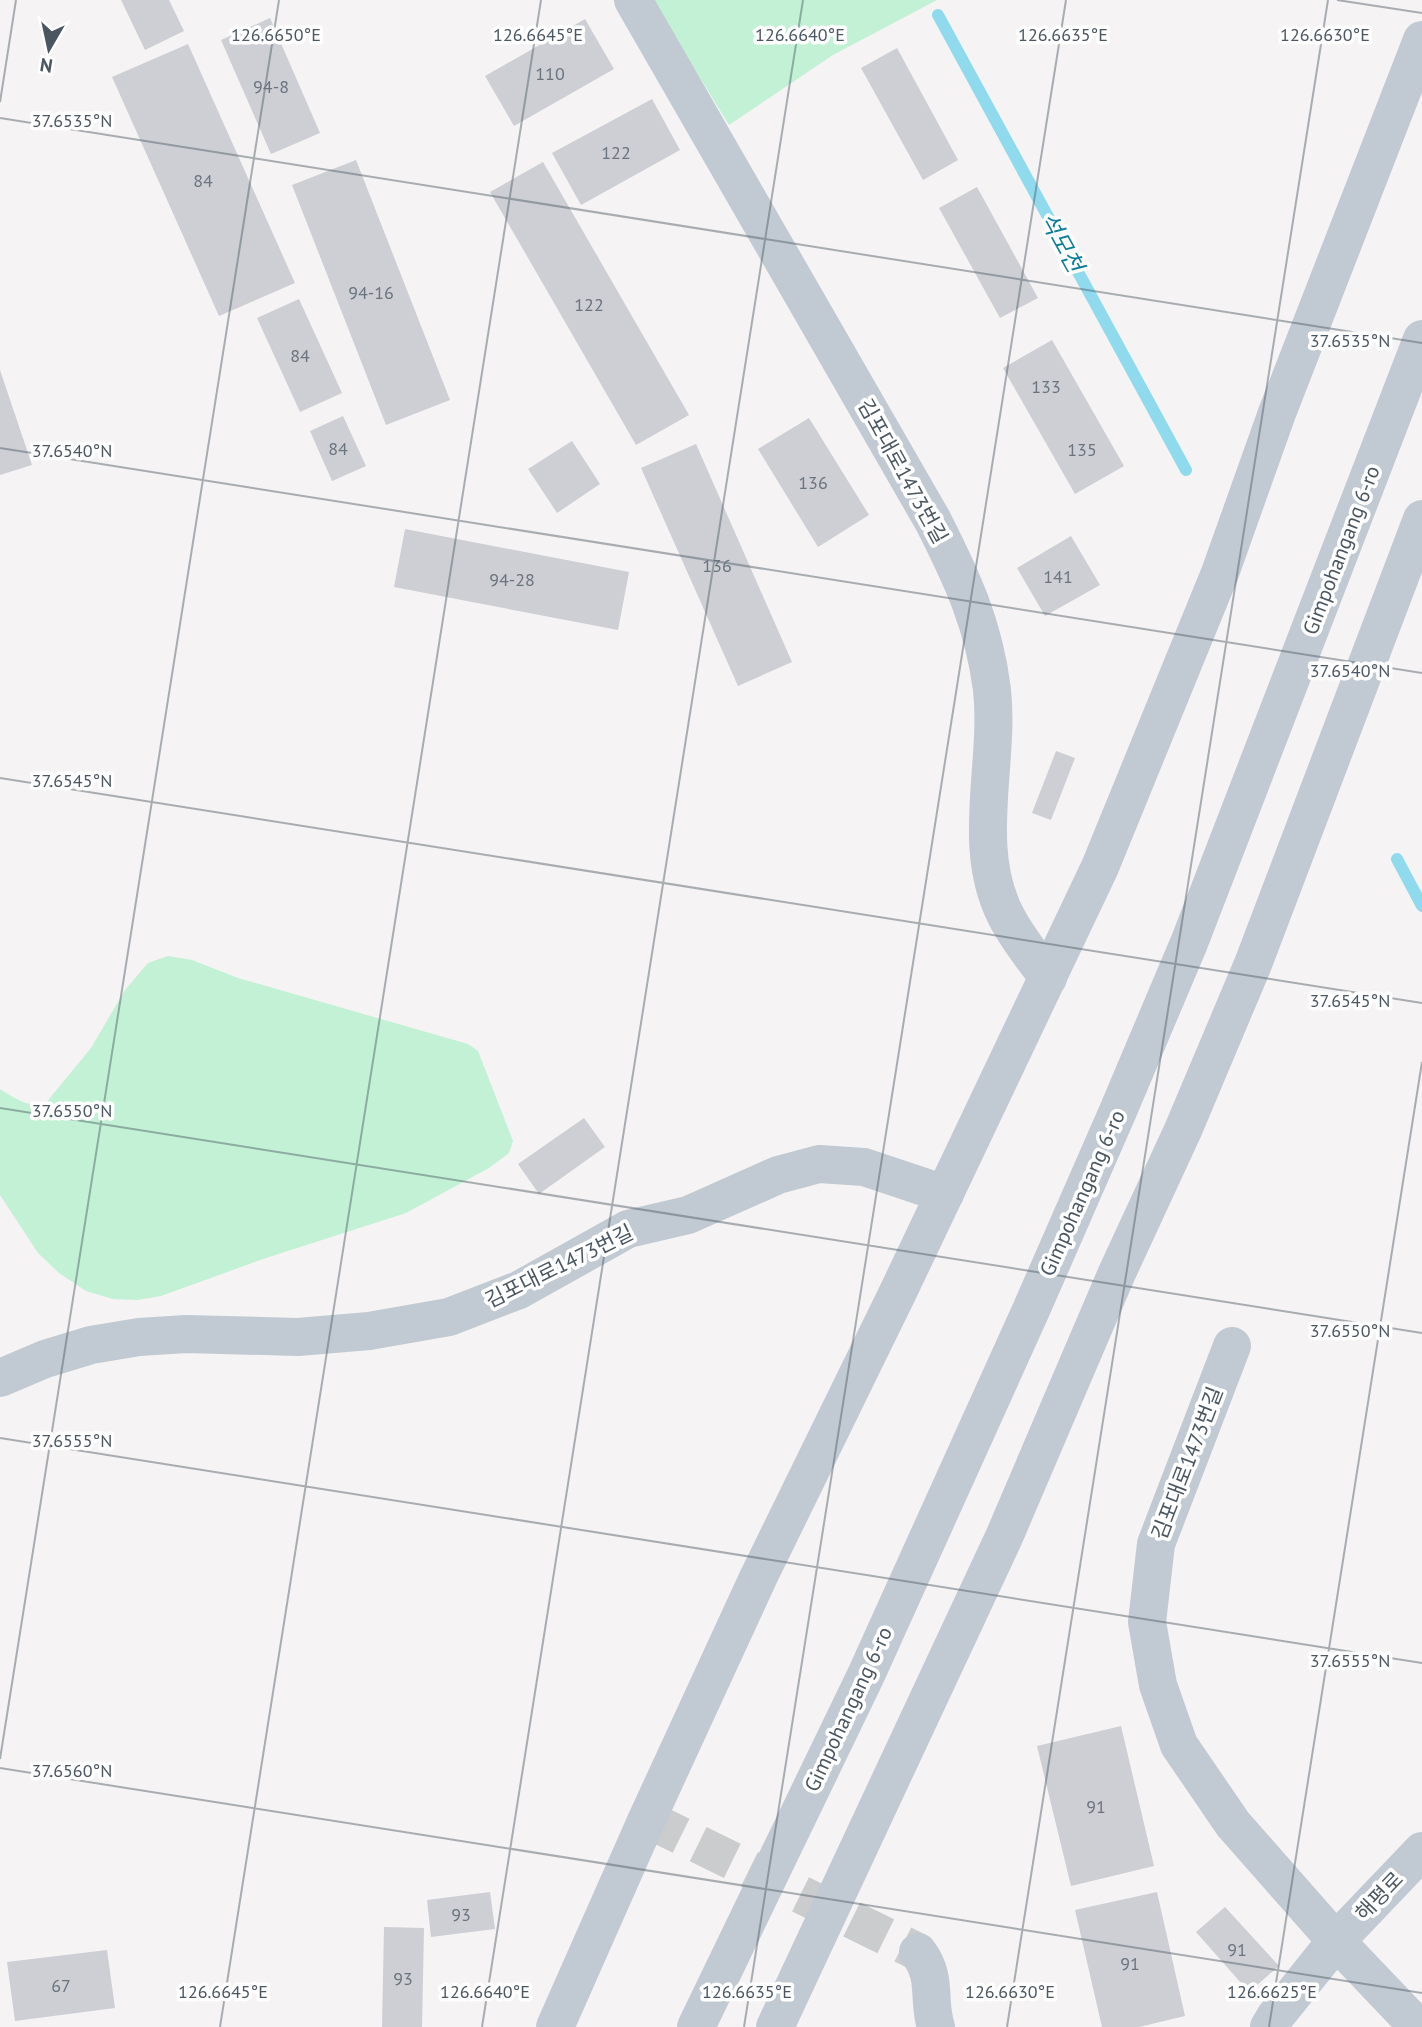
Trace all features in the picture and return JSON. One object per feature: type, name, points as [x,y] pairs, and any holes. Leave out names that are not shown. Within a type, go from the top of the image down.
[{"type":"street","name":"김포대로1473번길","points":[[633,0],[933,521],[971,599],[992,690],[988,828],[990,865],[1005,915],[1048,978]]},
{"type":"street","points":[[555,2027],[758,1578],[1048,978],[1131,795],[1220,573],[1282,401],[1422,40]]},
{"type":"street","name":"Gimpohangang 6-ro","points":[[696,2027],[866,1675],[1026,1323],[1118,1111],[1189,943],[1422,339]]},
{"type":"street","points":[[775,2027],[1004,1537],[1116,1275],[1184,1130],[1253,964],[1422,519]]},
{"type":"street","name":"김포대로1473번길","points":[[0,1378],[45,1359],[91,1345],[139,1337],[186,1334],[298,1337],[369,1331],[449,1317],[519,1290],[628,1229],[688,1215],[778,1175],[819,1164],[864,1167],[945,1194]]},
{"type":"street","name":"김포대로1473번길","points":[[1232,1346],[1156,1544],[1147,1622],[1158,1685],[1179,1745],[1233,1824],[1336,1941]]},
{"type":"street","name":"해평로","points":[[1268,2024],[1336,1941],[1422,1851]]},
{"type":"street","points":[[1336,1941],[1418,2027]]},
{"type":"street","points":[[918,1952],[928,1964],[932,1983],[934,2026]]},
{"type":"green space","points":[[652,0],[937,0],[833,55],[729,125]]},
{"type":"green space","points":[[168,956],[192,960],[238,978],[468,1044],[478,1051],[513,1141],[509,1153],[489,1168],[406,1213],[266,1258],[161,1296],[137,1300],[113,1299],[86,1291],[59,1273],[38,1253],[0,1195],[0,1089],[27,1103],[45,1104],[91,1048],[125,990],[148,963]]},
{"type":"building","points":[[121,0],[169,0],[184,31],[145,50]]},
{"type":"building","points":[[270,18],[320,133],[271,154],[221,40]]},
{"type":"building","points":[[585,19],[614,69],[514,126],[485,76]]},
{"type":"building","points":[[188,44],[295,283],[219,316],[112,77]]},
{"type":"building","points":[[897,48],[958,160],[923,180],[861,68]]},
{"type":"building","points":[[652,99],[680,150],[581,205],[552,153]]},
{"type":"building","points":[[356,160],[450,400],[386,425],[292,185]]},
{"type":"building","points":[[543,162],[689,415],[636,445],[490,192]]},
{"type":"building","points":[[977,187],[1038,298],[1000,318],[939,208]]},
{"type":"building","points":[[299,299],[342,393],[300,412],[257,318]]},
{"type":"building","points":[[1052,340],[1124,466],[1075,494],[1003,368]]},
{"type":"building","points":[[0,370],[32,465],[0,475]]},
{"type":"building","points":[[343,416],[366,466],[332,481],[310,431]]},
{"type":"building","points":[[809,418],[869,515],[818,547],[758,449]]},
{"type":"building","points":[[572,441],[600,484],[557,513],[528,469]]},
{"type":"building","points":[[696,444],[792,662],[738,686],[641,468]]},
{"type":"building","points":[[405,529],[629,572],[618,630],[394,587]]},
{"type":"building","points":[[1071,536],[1100,585],[1045,616],[1017,568]]},
{"type":"building","points":[[1056,751],[1075,758],[1051,820],[1032,813]]},
{"type":"building","points":[[584,1118],[605,1147],[539,1194],[518,1164]]},
{"type":"building","points":[[1121,1726],[1154,1866],[1071,1886],[1037,1746]]},
{"type":"building","points":[[490,1892],[495,1929],[431,1937],[427,1900]]},
{"type":"building","points":[[1157,1892],[1185,2016],[1139,2027],[1102,2027],[1075,1910]]},
{"type":"building","points":[[1225,1907],[1279,1966],[1249,1992],[1196,1932]]},
{"type":"building","points":[[384,1927],[424,1928],[422,2027],[382,2027]]},
{"type":"building","points":[[107,1950],[115,2008],[15,2021],[7,1962]]},
{"type":"waterway","name":"석모천","points":[[938,15],[1186,470]]},
{"type":"waterway","name":"석모천","points":[[1397,859],[1422,906]]},
{"type":"tunnel","points":[[647,1819],[918,1952]]}]
